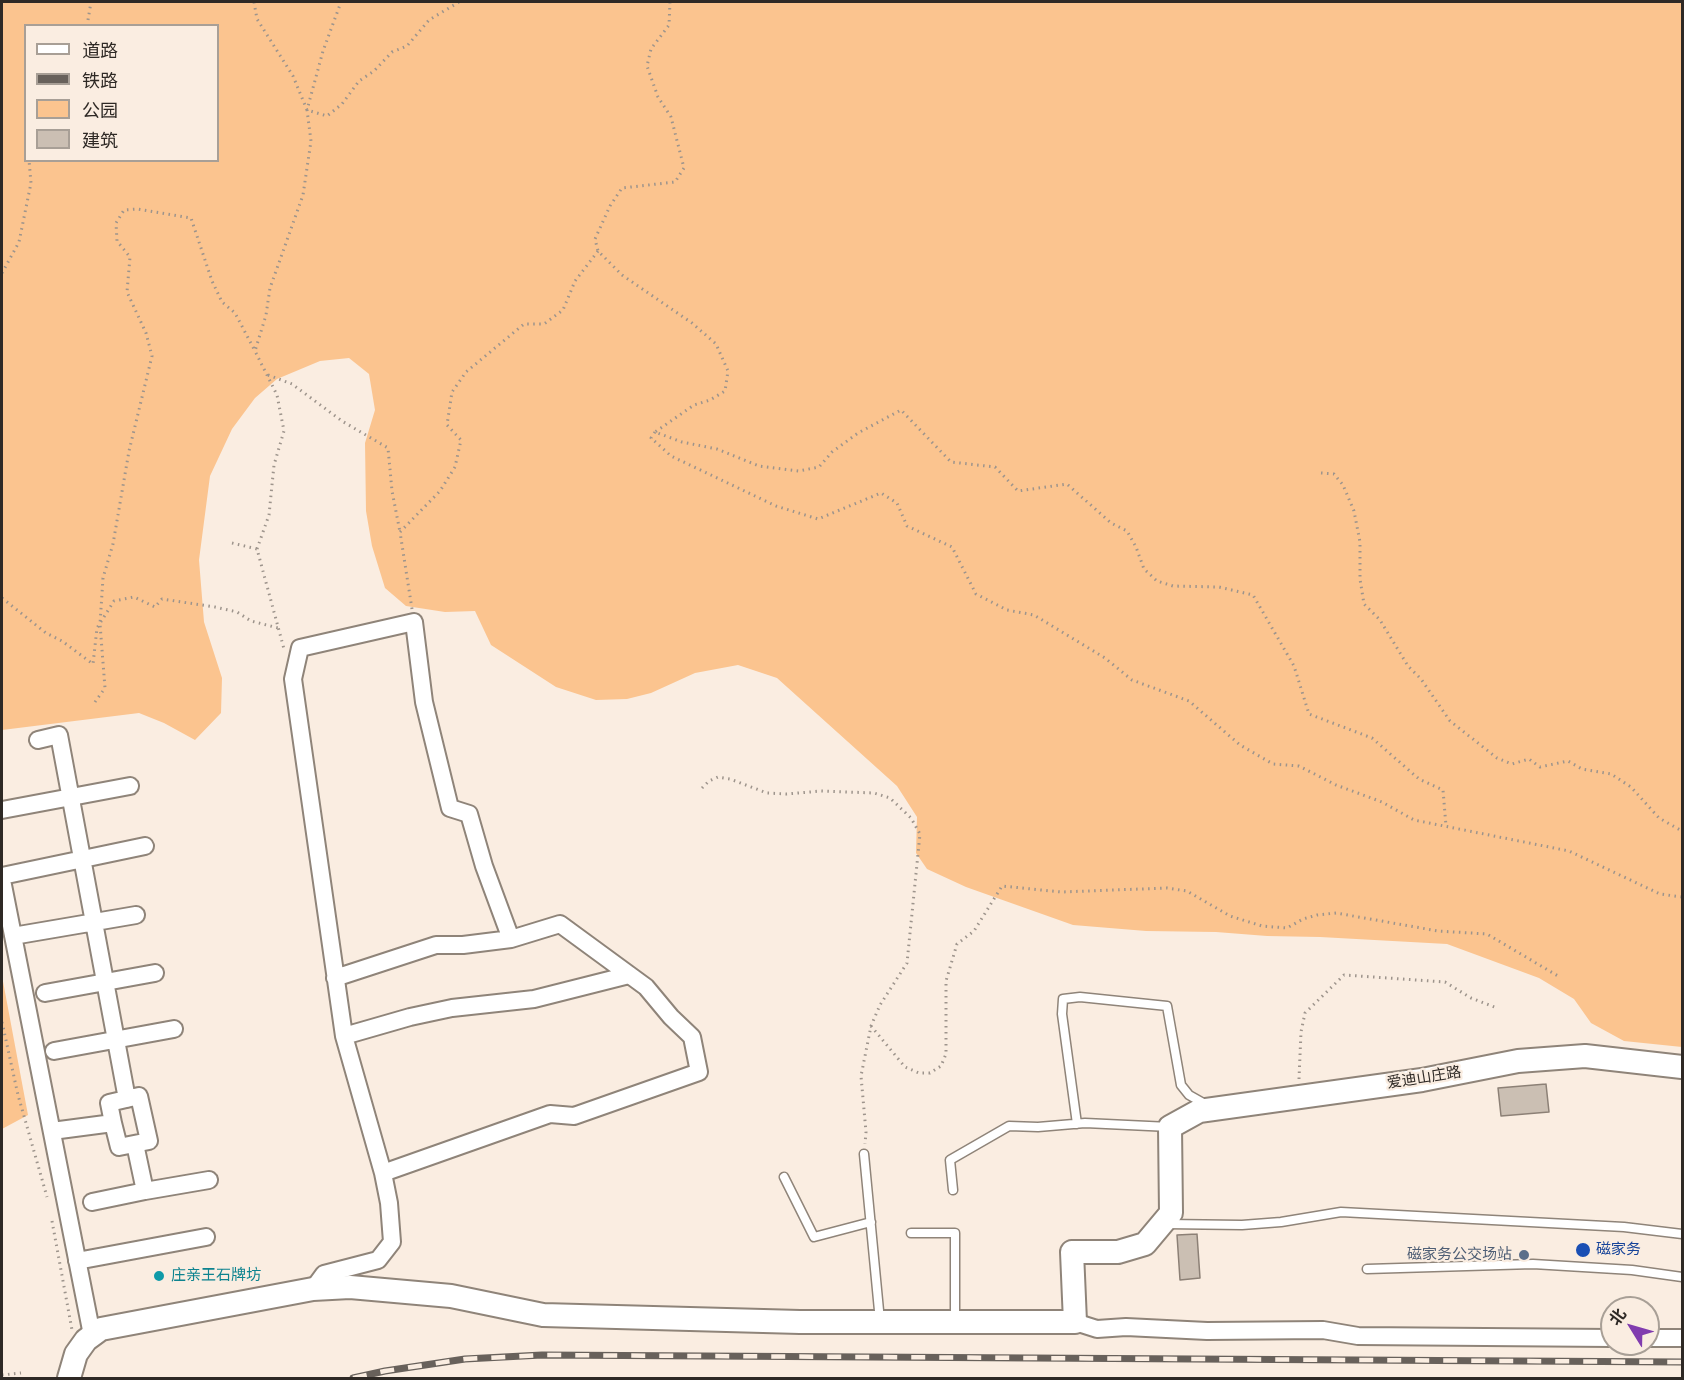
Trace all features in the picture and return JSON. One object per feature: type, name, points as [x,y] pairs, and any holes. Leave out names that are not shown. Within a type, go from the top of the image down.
[{"type":"street","points":[[313,1289],[324,1274],[378,1260],[392,1242],[390,1203],[344,1036],[335,978],[293,679],[300,648],[414,622],[424,702],[450,808],[469,814],[484,866],[511,939]]},
{"type":"street","points":[[38,740],[58,735],[127,1099]]},
{"type":"street","points":[[2,810],[130,786]]},
{"type":"street","points":[[92,1335],[2,878],[146,846]]},
{"type":"street","points":[[13,936],[136,915]]},
{"type":"street","points":[[335,978],[436,945],[463,945],[511,939],[560,924],[646,987],[671,1017],[692,1037],[699,1071],[574,1116],[550,1114],[383,1173]]},
{"type":"street","points":[[45,993],[155,973]]},
{"type":"street","points":[[344,1036],[410,1017],[452,1008],[534,999],[629,975]]},
{"type":"street","points":[[54,1051],[174,1029]]},
{"type":"street","name":"爱迪山庄路","points":[[1170,1127],[1199,1111],[1214,1108],[1422,1080],[1518,1061],[1585,1056],[1683,1067]]},
{"type":"street","points":[[139,1096],[149,1141],[119,1147],[113,1123],[109,1103],[139,1096]]},
{"type":"street","points":[[52,1131],[113,1123]]},
{"type":"street","points":[[1075,1322],[1072,1252],[1118,1252],[1145,1244],[1170,1213],[1170,1127]]},
{"type":"street","points":[[135,1144],[146,1191]]},
{"type":"street","points":[[92,1202],[209,1180]]},
{"type":"street","points":[[77,1261],[206,1237]]},
{"type":"street","points":[[69,1378],[76,1354],[86,1340],[100,1329],[313,1289],[350,1287],[451,1296],[543,1315],[800,1322],[1075,1322],[1097,1329],[1126,1327],[1207,1331],[1323,1330],[1358,1336],[1600,1338]]},
{"type":"street","points":[[1660,1338],[1683,1338]]},
{"type":"lane","points":[[1077,1124],[1062,1014],[1064,999],[1080,997],[1167,1006],[1181,1084],[1189,1095],[1214,1108]]},
{"type":"lane","points":[[953,1190],[950,1160],[1009,1126],[1038,1127],[1077,1124],[1170,1127]]},
{"type":"lane","points":[[864,1154],[880,1322]]},
{"type":"lane","points":[[784,1177],[814,1237],[871,1222]]},
{"type":"lane","points":[[1162,1224],[1242,1225],[1281,1222],[1341,1212],[1624,1227],[1683,1234]]},
{"type":"lane","points":[[911,1233],[955,1233],[955,1322]]},
{"type":"lane","points":[[1367,1269],[1533,1264],[1632,1270],[1683,1277]]},
{"type":"path","points":[[87,24],[91,2]]},
{"type":"path","points":[[254,2],[257,19],[294,76],[307,110],[311,141],[303,195],[270,288],[266,315],[255,351]]},
{"type":"path","points":[[307,110],[331,26],[341,2]]},
{"type":"path","points":[[307,110],[327,116],[342,104],[359,81],[374,71],[392,52],[407,46],[429,20],[459,2]]},
{"type":"path","points":[[670,2],[669,25],[651,49],[647,66],[658,97],[671,117],[684,168],[675,182],[622,188],[595,239],[598,251],[622,275],[692,323],[716,344],[728,371],[725,391],[710,400],[694,405],[655,432],[651,438],[671,456],[776,506],[818,519],[881,493],[897,503],[907,526],[952,547],[976,594],[1007,610],[1034,615],[1105,658],[1132,680],[1189,701],[1240,745],[1273,764],[1299,766],[1336,785],[1382,802],[1413,820],[1569,851],[1660,894],[1683,897]]},
{"type":"path","points":[[2,273],[20,242],[31,183],[29,162]]},
{"type":"path","points":[[95,702],[105,688],[100,624],[103,578],[113,544],[129,451],[152,356],[146,333],[127,292],[130,257],[117,241],[116,223],[124,210],[138,209],[191,218],[222,302],[236,313],[277,395],[284,431],[274,465],[269,515],[257,549],[293,679]]},
{"type":"path","points":[[400,532],[440,492],[455,466],[461,440],[447,425],[452,392],[466,372],[524,324],[544,324],[562,310],[575,282],[598,251]]},
{"type":"path","points":[[267,374],[292,384],[342,421],[388,448],[392,491],[414,622]]},
{"type":"path","points":[[655,432],[682,442],[717,449],[759,466],[799,471],[819,466],[832,452],[858,434],[901,410],[951,462],[995,467],[1018,491],[1066,484],[1111,523],[1127,531],[1144,568],[1157,581],[1173,586],[1219,587],[1253,595],[1294,666],[1309,714],[1372,738],[1419,779],[1443,790],[1446,826]]},
{"type":"path","points":[[1321,473],[1334,474],[1343,485],[1354,511],[1360,542],[1360,579],[1364,604],[1380,620],[1408,666],[1421,680],[1450,721],[1497,758],[1512,764],[1529,759],[1539,767],[1568,761],[1582,769],[1611,774],[1631,787],[1659,818],[1683,831]]},
{"type":"path","points":[[232,543],[257,549]]},
{"type":"path","points":[[2,598],[46,633],[62,641],[93,664],[97,628],[114,601],[134,597],[155,607],[162,599],[215,607],[237,612],[251,621],[278,628]]},
{"type":"path","points":[[702,788],[718,777],[730,779],[767,793],[821,791],[874,794],[890,798],[911,818],[920,834],[911,943],[907,963],[880,1005],[871,1026],[861,1076],[866,1132],[864,1154]]},
{"type":"path","points":[[871,1026],[905,1067],[919,1073],[930,1072],[941,1066],[946,1053],[946,981],[957,944],[974,931],[1002,886],[1061,892],[1167,888],[1187,891],[1230,916],[1262,926],[1287,928],[1317,915],[1336,913],[1438,931],[1487,934],[1558,976]]},
{"type":"path","points":[[1298,1096],[1301,1032],[1305,1013],[1344,975],[1445,982],[1471,998],[1497,1008]]},
{"type":"path","points":[[2,1022],[18,1095],[48,1197]]},
{"type":"path","points":[[52,1220],[76,1354]]},
{"type":"path","points":[[2,1375],[21,1373]]},
{"type":"green space","points":[[2,2],[1682,2],[1682,1047],[1624,1041],[1591,1023],[1574,999],[1539,978],[1447,944],[1216,932],[1146,931],[1073,925],[966,887],[927,869],[916,853],[917,817],[897,786],[777,678],[738,665],[695,673],[651,693],[627,699],[596,700],[556,687],[491,645],[475,611],[445,612],[406,606],[385,588],[372,546],[366,511],[365,443],[375,410],[369,374],[349,358],[320,361],[277,379],[255,398],[232,429],[210,476],[199,560],[204,622],[222,678],[221,713],[195,740],[164,723],[139,713],[2,730]]},
{"type":"green space","points":[[2,976],[28,1115],[2,1129]]},
{"type":"building","points":[[1546,1084],[1549,1112],[1501,1116],[1498,1088]]},
{"type":"building","points":[[1197,1234],[1200,1278],[1180,1280],[1177,1235]]},
{"type":"railway","points":[[353,1378],[465,1359],[542,1355],[1682,1362]]},
{"type":"place","name":"磁家务","points":[[1583,1250]]},
{"type":"place","name":"磁家务公交场站","points":[[1524,1255]]},
{"type":"place","name":"庄亲王石牌坊","points":[[159,1276]]}]
